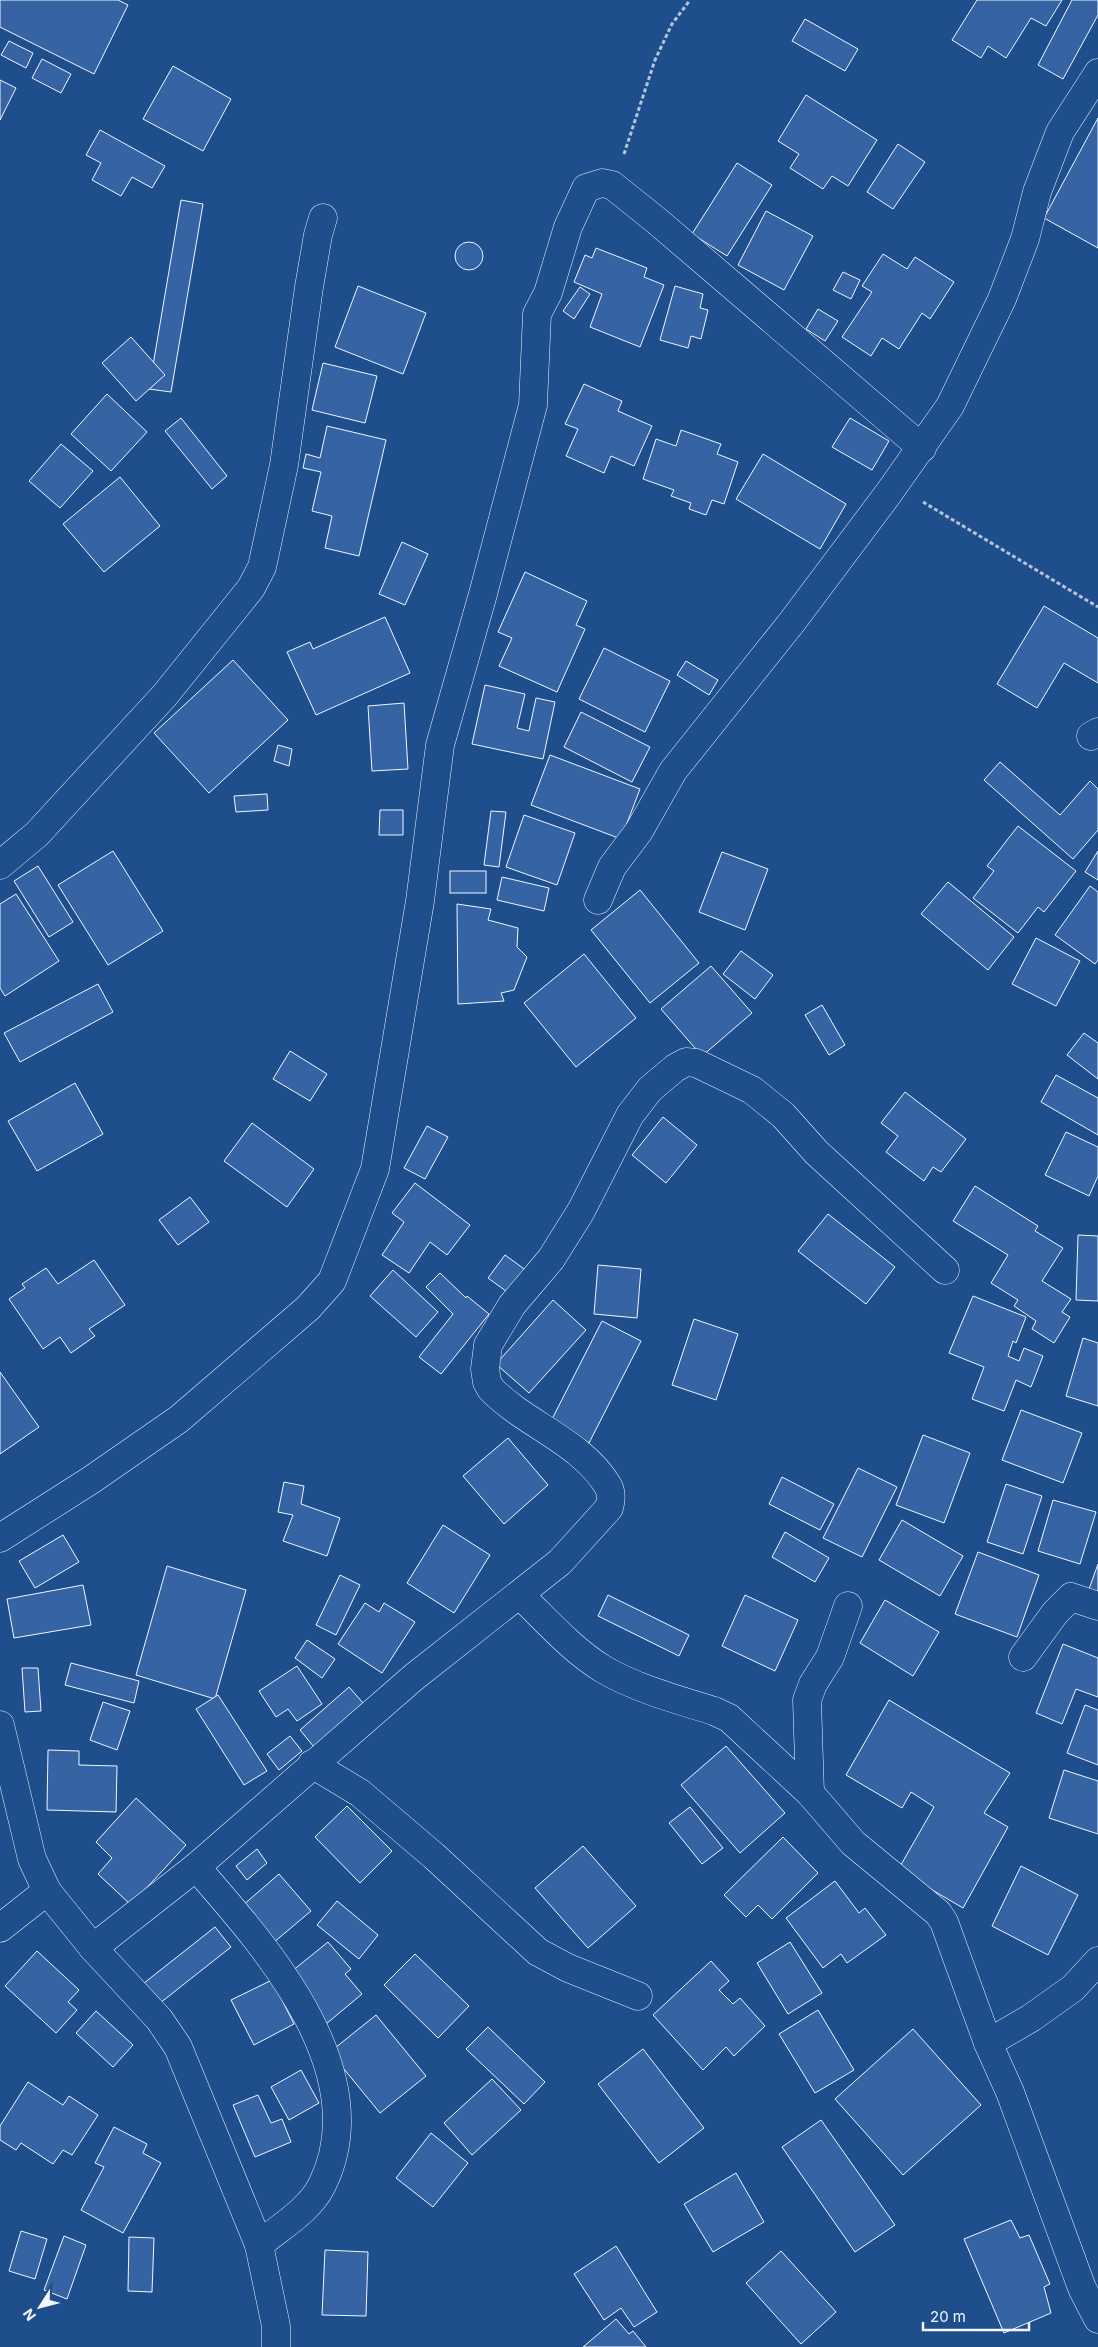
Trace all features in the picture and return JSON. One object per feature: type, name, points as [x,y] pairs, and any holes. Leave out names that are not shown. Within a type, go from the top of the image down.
[{"type":"street","points":[[598,900],[612,867],[639,831],[673,771],[792,622],[922,448],[950,406],[1002,299],[1025,239],[1037,192],[1060,132],[1098,73]]},
{"type":"street","points":[[0,1538],[91,1480],[179,1419],[308,1308],[332,1281],[375,1169],[420,902],[440,745],[483,594],[533,405],[537,314],[548,293],[568,227],[586,188],[594,185],[612,185],[665,227],[922,448]]},
{"type":"street","points":[[0,865],[37,834],[165,695],[251,588],[262,567],[284,465],[309,287],[318,235],[323,218]]},
{"type":"street","points":[[93,1948],[196,1867],[414,1676],[560,1562],[609,1508],[611,1492],[587,1460],[492,1389],[487,1382],[485,1369],[488,1345],[512,1305],[551,1259],[581,1212],[630,1115],[650,1089],[675,1068],[686,1062],[696,1063],[752,1090],[783,1115],[817,1153],[945,1270]]},
{"type":"street","points":[[520,1595],[567,1640],[601,1668],[619,1678],[714,1710],[729,1718],[810,1793],[853,1843],[938,1913],[944,1922],[988,2043],[1010,2092],[1082,2288],[1098,2318]]},
{"type":"street","points":[[1023,1657],[1055,1612],[1071,1596],[1098,1606]]},
{"type":"street","points":[[810,1793],[807,1700],[813,1684],[830,1657],[848,1606]]},
{"type":"street","points":[[0,1725],[32,1859],[47,1891],[93,1948],[159,2019],[178,2048],[259,2244],[276,2326],[276,2347]]},
{"type":"street","points":[[312,1764],[360,1793],[434,1856],[538,1952],[568,1968],[638,1996]]},
{"type":"street","points":[[196,1867],[252,1932],[284,1980],[312,2024],[332,2076],[337,2125],[334,2150],[322,2185],[304,2208],[259,2244]]},
{"type":"street","points":[[0,1928],[47,1891]]},
{"type":"street","points":[[988,2043],[1031,2018],[1073,1988],[1098,1961]]},
{"type":"path","points":[[612,185],[632,132],[655,60],[672,24],[690,0]]},
{"type":"path","points":[[894,486],[1098,607]]},
{"type":"building","points":[[0,0],[118,0],[128,5],[94,74],[0,27]]},
{"type":"building","points":[[977,0],[1062,0],[1046,26],[1031,18],[1006,58],[988,46],[981,58],[952,40]]},
{"type":"building","points":[[1072,0],[1098,0],[1098,15],[1063,79],[1038,65]]},
{"type":"building","points":[[805,19],[858,49],[845,71],[792,41]]},
{"type":"building","points":[[9,41],[33,53],[26,68],[1,55]]},
{"type":"building","points":[[42,59],[71,74],[61,93],[32,78]]},
{"type":"building","points":[[173,66],[231,99],[203,151],[143,119]]},
{"type":"building","points":[[0,80],[16,88],[0,120]]},
{"type":"building","points":[[806,95],[877,140],[848,186],[832,176],[823,189],[790,168],[799,154],[778,141]]},
{"type":"building","points":[[1098,118],[1098,248],[1044,218]]},
{"type":"building","points":[[100,130],[165,166],[152,188],[132,177],[121,196],[92,180],[101,163],[86,155]]},
{"type":"building","points":[[898,144],[925,162],[893,209],[867,192]]},
{"type":"building","points":[[737,163],[772,185],[727,256],[692,234]]},
{"type":"building","points":[[181,200],[203,204],[171,392],[149,389]]},
{"type":"building","points":[[766,211],[813,236],[784,290],[738,265]]},
{"type":"building","points":[[469,242],[479,246],[483,256],[479,266],[469,270],[459,266],[455,256],[459,246]]},
{"type":"building","points":[[596,248],[647,268],[644,277],[664,285],[640,347],[590,327],[602,294],[574,282],[585,255],[592,258]]},
{"type":"building","points":[[883,254],[907,269],[915,257],[954,282],[930,319],[922,313],[899,349],[882,338],[871,356],[842,337],[872,292],[862,286]]},
{"type":"building","points":[[843,272],[860,280],[851,299],[833,290]]},
{"type":"building","points":[[358,286],[426,313],[403,374],[335,347]]},
{"type":"building","points":[[675,286],[703,294],[700,308],[708,310],[701,339],[691,336],[688,348],[660,340]]},
{"type":"building","points":[[580,287],[590,294],[574,319],[563,311]]},
{"type":"building","points":[[818,309],[838,321],[825,341],[806,329]]},
{"type":"building","points":[[131,337],[165,375],[136,401],[102,363]]},
{"type":"building","points":[[323,363],[377,376],[365,423],[312,410]]},
{"type":"building","points":[[584,384],[622,401],[618,411],[652,426],[634,466],[611,456],[604,473],[566,456],[578,429],[565,424]]},
{"type":"building","points":[[107,394],[147,432],[111,471],[71,434]]},
{"type":"building","points":[[181,418],[227,476],[212,489],[165,431]]},
{"type":"building","points":[[850,418],[889,441],[872,470],[832,447]]},
{"type":"building","points":[[327,426],[386,440],[359,556],[325,548],[332,516],[312,511],[321,472],[303,468],[306,454],[320,458]]},
{"type":"building","points":[[681,430],[721,444],[717,454],[738,462],[724,504],[712,500],[706,515],[689,509],[691,503],[671,496],[674,490],[643,479],[656,439],[676,446]]},
{"type":"building","points":[[61,444],[93,471],[60,508],[29,481]]},
{"type":"building","points":[[763,454],[846,504],[820,549],[736,499]]},
{"type":"building","points":[[120,477],[160,526],[104,572],[63,524]]},
{"type":"building","points":[[402,542],[428,554],[405,605],[379,594]]},
{"type":"building","points":[[525,572],[587,601],[576,625],[585,629],[557,692],[499,666],[512,638],[498,632]]},
{"type":"building","points":[[1044,606],[1098,638],[1098,683],[1064,663],[1037,708],[997,684]]},
{"type":"building","points":[[385,617],[410,673],[316,715],[287,652],[310,642],[313,649]]},
{"type":"building","points":[[604,648],[670,681],[645,732],[579,699]]},
{"type":"building","points":[[233,660],[288,720],[209,793],[154,733]]},
{"type":"building","points":[[686,661],[718,680],[709,695],[677,675]]},
{"type":"building","points":[[485,685],[525,694],[517,728],[529,731],[536,698],[555,702],[543,759],[472,744]]},
{"type":"building","points":[[404,703],[408,769],[372,771],[368,706]]},
{"type":"building","points":[[581,712],[650,747],[632,782],[564,747]]},
{"type":"building","points":[[278,745],[292,749],[289,766],[274,761]]},
{"type":"building","points":[[550,755],[640,789],[621,839],[531,805]]},
{"type":"building","points":[[1000,762],[1060,815],[1090,781],[1098,789],[1098,830],[1073,859],[984,780]]},
{"type":"building","points":[[267,794],[268,810],[236,812],[234,796]]},
{"type":"building","points":[[380,810],[403,810],[403,835],[379,835]]},
{"type":"building","points":[[491,811],[506,812],[499,867],[484,865]]},
{"type":"building","points":[[524,815],[575,833],[557,885],[506,867]]},
{"type":"building","points":[[1018,826],[1076,871],[1044,912],[1038,907],[1018,933],[973,898],[994,871],[987,866]]},
{"type":"building","points":[[113,851],[163,931],[108,965],[58,885]]},
{"type":"building","points":[[1098,851],[1098,880],[1085,872]]},
{"type":"building","points":[[722,852],[768,869],[745,930],[699,912]]},
{"type":"building","points":[[38,866],[73,922],[49,937],[14,881]]},
{"type":"building","points":[[450,871],[486,871],[486,893],[450,893]]},
{"type":"building","points":[[502,877],[549,888],[544,911],[497,900]]},
{"type":"building","points":[[948,882],[1014,937],[988,970],[921,914]]},
{"type":"building","points":[[1090,886],[1098,892],[1098,960],[1095,964],[1055,935]]},
{"type":"building","points":[[640,890],[699,963],[650,1003],[591,930]]},
{"type":"building","points":[[16,894],[59,961],[5,996],[0,988],[0,904]]},
{"type":"building","points":[[457,904],[491,909],[488,920],[518,928],[517,947],[527,957],[514,990],[501,993],[504,1001],[458,1004]]},
{"type":"building","points":[[1036,938],[1080,961],[1056,1006],[1012,984]]},
{"type":"building","points":[[741,951],[773,975],[755,999],[723,974]]},
{"type":"building","points":[[584,954],[636,1018],[576,1067],[524,1003]]},
{"type":"building","points":[[711,966],[752,1013],[702,1056],[661,1009]]},
{"type":"building","points":[[98,984],[113,1012],[20,1062],[4,1033]]},
{"type":"building","points":[[822,1005],[845,1045],[829,1055],[805,1015]]},
{"type":"building","points":[[1084,1033],[1098,1043],[1098,1079],[1067,1055]]},
{"type":"building","points":[[290,1051],[327,1074],[310,1101],[273,1079]]},
{"type":"building","points":[[1056,1075],[1098,1098],[1098,1135],[1041,1102]]},
{"type":"building","points":[[75,1083],[103,1134],[37,1171],[8,1121]]},
{"type":"building","points":[[905,1092],[966,1139],[941,1172],[933,1167],[924,1181],[886,1152],[898,1136],[881,1123]]},
{"type":"building","points":[[663,1117],[697,1145],[666,1183],[632,1155]]},
{"type":"building","points":[[252,1123],[314,1169],[287,1207],[224,1161]]},
{"type":"building","points":[[427,1126],[448,1137],[425,1179],[404,1168]]},
{"type":"building","points":[[1066,1132],[1098,1147],[1098,1176],[1089,1196],[1045,1175]]},
{"type":"building","points":[[415,1183],[470,1225],[447,1255],[430,1242],[409,1273],[382,1255],[404,1222],[392,1213]]},
{"type":"building","points":[[975,1186],[1038,1226],[1035,1231],[1063,1248],[1042,1281],[1071,1299],[1062,1312],[1070,1317],[1054,1343],[1032,1329],[1036,1321],[1014,1306],[1018,1300],[991,1283],[1008,1255],[953,1221]]},
{"type":"building","points":[[190,1197],[209,1222],[178,1245],[159,1220]]},
{"type":"building","points":[[828,1214],[895,1267],[866,1304],[798,1251]]},
{"type":"building","points":[[1078,1235],[1098,1236],[1098,1301],[1076,1300]]},
{"type":"building","points":[[505,1255],[527,1271],[510,1294],[488,1278]]},
{"type":"building","points":[[94,1260],[125,1305],[89,1329],[95,1336],[71,1353],[60,1337],[43,1349],[9,1299],[25,1288],[22,1284],[46,1268],[58,1284]]},
{"type":"building","points":[[598,1265],[641,1269],[637,1318],[594,1314]]},
{"type":"building","points":[[393,1270],[438,1312],[416,1337],[370,1296]]},
{"type":"building","points":[[440,1273],[466,1298],[467,1296],[489,1314],[441,1374],[419,1357],[453,1314],[426,1287]]},
{"type":"building","points":[[973,1296],[1026,1317],[1016,1343],[1013,1341],[1008,1356],[1019,1361],[1024,1348],[1043,1356],[1031,1387],[1016,1380],[1004,1411],[972,1399],[984,1367],[949,1353]]},
{"type":"building","points":[[553,1300],[586,1330],[529,1393],[496,1364]]},
{"type":"building","points":[[694,1319],[738,1334],[716,1400],[672,1385]]},
{"type":"building","points":[[602,1321],[641,1341],[589,1443],[550,1423]]},
{"type":"building","points":[[1083,1338],[1098,1343],[1098,1406],[1066,1396]]},
{"type":"building","points":[[0,1372],[39,1427],[0,1454]]},
{"type":"building","points":[[1021,1410],[1082,1433],[1063,1483],[1002,1460]]},
{"type":"building","points":[[923,1435],[970,1453],[944,1523],[896,1505]]},
{"type":"building","points":[[508,1438],[548,1485],[504,1524],[463,1476]]},
{"type":"building","points":[[858,1468],[897,1487],[862,1557],[823,1538]]},
{"type":"building","points":[[782,1477],[834,1504],[820,1530],[769,1504]]},
{"type":"building","points":[[284,1482],[304,1486],[301,1504],[340,1518],[327,1556],[283,1541],[293,1515],[278,1512]]},
{"type":"building","points":[[1006,1484],[1042,1496],[1023,1554],[987,1542]]},
{"type":"building","points":[[1053,1500],[1096,1512],[1080,1564],[1038,1551]]},
{"type":"building","points":[[902,1520],[963,1556],[940,1596],[879,1560]]},
{"type":"building","points":[[443,1525],[490,1555],[454,1613],[407,1583]]},
{"type":"building","points":[[785,1532],[829,1558],[815,1582],[772,1557]]},
{"type":"building","points":[[63,1535],[79,1562],[35,1588],[19,1561]]},
{"type":"building","points":[[978,1552],[1039,1575],[1017,1637],[955,1614]]},
{"type":"building","points":[[1098,1564],[1098,1593],[1089,1589]]},
{"type":"building","points":[[167,1566],[246,1590],[215,1699],[136,1675]]},
{"type":"building","points":[[340,1575],[360,1585],[336,1635],[316,1625]]},
{"type":"building","points":[[83,1585],[91,1625],[14,1638],[7,1599]]},
{"type":"building","points":[[608,1595],[689,1635],[679,1656],[598,1616]]},
{"type":"building","points":[[745,1595],[798,1620],[775,1671],[722,1646]]},
{"type":"building","points":[[885,1600],[939,1632],[913,1676],[860,1643]]},
{"type":"building","points":[[365,1603],[379,1612],[384,1603],[415,1622],[382,1673],[338,1644]]},
{"type":"building","points":[[307,1640],[335,1659],[322,1678],[295,1658]]},
{"type":"building","points":[[1063,1644],[1098,1658],[1098,1697],[1076,1689],[1062,1724],[1036,1713]]},
{"type":"building","points":[[71,1663],[139,1681],[134,1703],[65,1685]]},
{"type":"building","points":[[297,1666],[322,1704],[297,1721],[288,1709],[276,1717],[259,1691]]},
{"type":"building","points":[[22,1668],[38,1668],[41,1711],[25,1712]]},
{"type":"building","points":[[349,1687],[363,1703],[314,1747],[300,1730]]},
{"type":"building","points":[[218,1695],[267,1771],[244,1785],[196,1709]]},
{"type":"building","points":[[889,1700],[1010,1773],[984,1813],[1008,1827],[963,1908],[898,1870],[934,1807],[911,1792],[902,1808],[846,1775]]},
{"type":"building","points":[[103,1702],[130,1711],[117,1750],[90,1740]]},
{"type":"building","points":[[1085,1705],[1098,1710],[1098,1765],[1067,1753]]},
{"type":"building","points":[[290,1736],[302,1751],[279,1770],[267,1754]]},
{"type":"building","points":[[726,1746],[785,1813],[740,1853],[681,1785]]},
{"type":"building","points":[[48,1750],[79,1751],[79,1765],[117,1766],[116,1812],[47,1810]]},
{"type":"building","points":[[1064,1770],[1098,1781],[1098,1834],[1049,1818]]},
{"type":"building","points":[[136,1798],[186,1845],[131,1905],[98,1874],[112,1858],[96,1842]]},
{"type":"building","points":[[347,1806],[392,1851],[360,1883],[315,1837]]},
{"type":"building","points":[[690,1807],[723,1848],[702,1864],[669,1823]]},
{"type":"building","points":[[783,1837],[818,1873],[772,1919],[758,1905],[746,1917],[724,1895]]},
{"type":"building","points":[[583,1846],[636,1906],[588,1948],[535,1888]]},
{"type":"building","points":[[257,1849],[267,1863],[247,1880],[236,1866]]},
{"type":"building","points":[[1021,1866],[1078,1895],[1048,1955],[992,1926]]},
{"type":"building","points":[[279,1874],[311,1911],[273,1943],[242,1906]]},
{"type":"building","points":[[835,1881],[859,1913],[865,1908],[886,1935],[847,1963],[841,1954],[823,1968],[786,1918]]},
{"type":"building","points":[[337,1901],[378,1935],[359,1959],[317,1925]]},
{"type":"building","points":[[215,1927],[231,1947],[155,2007],[139,1987]]},
{"type":"building","points":[[328,1942],[351,1969],[345,1974],[362,1994],[326,2024],[286,1976]]},
{"type":"building","points":[[790,1942],[822,1993],[788,2014],[757,1963]]},
{"type":"building","points":[[37,1951],[79,1990],[68,2002],[77,2010],[56,2033],[5,1986]]},
{"type":"building","points":[[415,1954],[469,2006],[438,2038],[384,1985]]},
{"type":"building","points":[[711,1961],[729,1981],[719,1990],[733,2004],[740,1998],[765,2026],[734,2056],[726,2047],[703,2070],[653,2015]]},
{"type":"building","points":[[272,1980],[294,2024],[254,2045],[231,2000]]},
{"type":"building","points":[[818,2010],[854,2070],[815,2093],[779,2034]]},
{"type":"building","points":[[96,2011],[133,2045],[113,2067],[76,2033]]},
{"type":"building","points":[[376,2015],[426,2076],[380,2113],[330,2052]]},
{"type":"building","points":[[488,2027],[545,2082],[524,2104],[466,2049]]},
{"type":"building","points":[[913,2029],[981,2105],[903,2175],[835,2099]]},
{"type":"building","points":[[643,2049],[704,2128],[659,2163],[598,2084]]},
{"type":"building","points":[[301,2070],[319,2103],[289,2120],[271,2087]]},
{"type":"building","points":[[492,2079],[521,2110],[472,2155],[444,2123]]},
{"type":"building","points":[[28,2082],[63,2105],[69,2096],[98,2115],[72,2155],[63,2150],[53,2164],[21,2143],[16,2150],[0,2140],[0,2126]]},
{"type":"building","points":[[258,2095],[271,2123],[282,2119],[291,2142],[255,2157],[233,2105]]},
{"type":"building","points":[[821,2120],[895,2225],[855,2252],[782,2147]]},
{"type":"building","points":[[114,2127],[147,2144],[143,2153],[161,2163],[123,2233],[81,2210],[104,2167],[95,2163]]},
{"type":"building","points":[[431,2133],[468,2163],[433,2207],[396,2178]]},
{"type":"building","points":[[736,2173],[764,2222],[713,2252],[684,2204]]},
{"type":"building","points":[[1011,2220],[1020,2238],[1029,2235],[1050,2284],[1044,2287],[1051,2313],[1004,2333],[964,2239]]},
{"type":"building","points":[[21,2231],[47,2239],[35,2279],[9,2271]]},
{"type":"building","points":[[64,2236],[86,2245],[67,2299],[44,2290]]},
{"type":"building","points":[[129,2237],[154,2238],[152,2292],[128,2291]]},
{"type":"building","points":[[616,2246],[657,2312],[634,2327],[621,2308],[604,2320],[574,2274]]},
{"type":"building","points":[[325,2250],[368,2252],[366,2316],[322,2315]]},
{"type":"building","points":[[781,2251],[836,2312],[801,2344],[746,2283]]},
{"type":"building","points":[[616,2319],[629,2334],[633,2331],[646,2347],[583,2347]]}]
